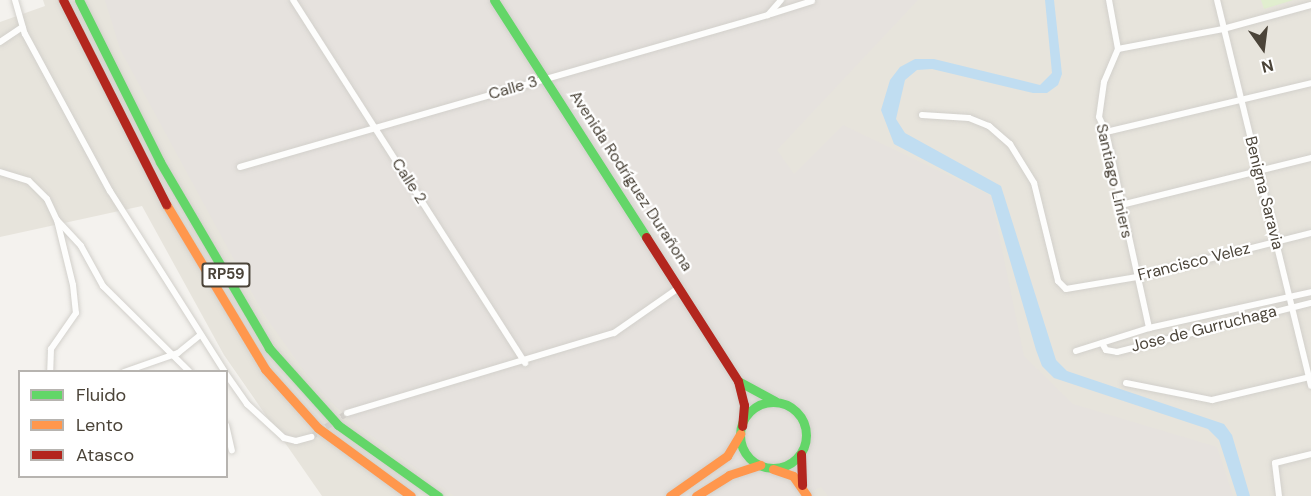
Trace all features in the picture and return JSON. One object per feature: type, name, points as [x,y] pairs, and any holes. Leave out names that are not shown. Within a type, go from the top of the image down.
[{"type":"main road","name":"RP59","points":[[63,0],[153,180],[265,369],[318,428],[411,496]]},
{"type":"main road","name":"RP59","points":[[80,0],[160,162],[269,348],[338,425],[438,496]]},
{"type":"main road","name":"Avenida Rodríguez Durañona","points":[[494,0],[547,78],[738,381]]},
{"type":"main road","points":[[738,381],[758,395],[780,403],[801,418],[806,435],[799,470],[805,492]]},
{"type":"main road","points":[[738,381],[744,405],[741,430],[746,454],[764,466],[786,472],[805,492]]},
{"type":"main road","points":[[670,496],[727,456],[741,430],[761,405],[780,403]]},
{"type":"main road","points":[[696,496],[729,475],[764,466],[788,465],[801,452]]},
{"type":"street","points":[[15,0],[22,27],[110,191],[199,336],[224,370]]},
{"type":"street","name":"Calle 2","points":[[293,0],[525,363]]},
{"type":"street","points":[[768,15],[781,0]]},
{"type":"street","points":[[1109,0],[1118,49],[1223,29],[1311,5]]},
{"type":"street","name":"Benigna Saravia","points":[[1217,0],[1311,386]]},
{"type":"street","name":"Calle 3","points":[[240,167],[812,1]]},
{"type":"street","points":[[0,42],[22,27]]},
{"type":"street","name":"Santiago Liniers","points":[[1118,49],[1101,92],[1100,117],[1106,132],[1149,328]]},
{"type":"street","points":[[1106,132],[1311,82]]},
{"type":"street","name":"Francisco Velez","points":[[922,115],[969,117],[989,126],[1010,144],[1034,183],[1058,281],[1066,289],[1077,289],[1137,277],[1311,233]]},
{"type":"street","points":[[1121,205],[1311,158]]},
{"type":"street","points":[[0,172],[30,181],[47,199],[57,220],[73,285],[76,314],[51,349],[50,370]]},
{"type":"street","points":[[57,220],[81,246],[103,286],[175,354],[188,370]]},
{"type":"street","points":[[347,413],[525,363],[614,333],[680,286]]},
{"type":"street","name":"Jose de Gurruchaga","points":[[1076,351],[1149,328],[1311,292]]},
{"type":"street","name":"Jose de Gurruchaga","points":[[1102,343],[1106,350],[1117,352],[1311,303]]},
{"type":"street","points":[[130,370],[175,354],[199,336]]},
{"type":"street","points":[[228,376],[247,404],[284,438],[302,441],[311,437]]},
{"type":"street","points":[[1126,383],[1212,400],[1310,377]]},
{"type":"street","points":[[228,433],[232,450]]},
{"type":"street","points":[[1279,496],[1275,464],[1311,454]]},
{"type":"shaded area","points":[[43,0],[1311,0],[1311,496],[322,496],[224,355],[142,206],[0,237],[0,22],[45,6]]},
{"type":"shaded area","points":[[105,0],[918,0],[777,150],[794,174],[843,125],[991,196],[1024,356],[1073,404],[1217,447],[1233,496],[828,496],[821,487],[801,496],[454,496],[350,420],[316,388],[263,313],[120,49]]},
{"type":"green space","points":[[1261,0],[1293,0],[1264,9]]},
{"type":"water","points":[[1045,0],[1054,0],[1062,74],[1058,85],[1047,93],[1033,93],[932,69],[917,70],[905,80],[896,119],[905,133],[1001,186],[1056,360],[1067,371],[1224,424],[1232,435],[1250,496],[1237,496],[1219,440],[1208,429],[1054,378],[1042,366],[1036,350],[991,195],[894,144],[881,110],[890,80],[900,67],[915,59],[934,59],[1040,85],[1052,73]]},
{"type":"tunnel","points":[[311,437],[347,413]]},
{"type":"traffic: fast","points":[[79,0],[160,162],[269,348],[338,425],[438,496]]},
{"type":"traffic: fast","points":[[494,0],[646,237]]},
{"type":"traffic: fast","points":[[738,381],[775,401]]},
{"type":"traffic: fast","points":[[773,402],[785,405],[796,412],[803,423],[806,435],[803,447],[796,458],[785,465],[773,468],[761,465],[750,458],[743,447],[740,435],[743,423],[750,412],[761,405],[773,402]]},
{"type":"traffic: slow","points":[[166,204],[265,369],[318,428],[411,496]]},
{"type":"traffic: slow","points":[[670,496],[727,456],[740,434]]},
{"type":"traffic: slow","points":[[696,496],[729,475],[760,465]]},
{"type":"traffic: slow","points":[[773,469],[793,476],[807,496]]},
{"type":"traffic: jam","points":[[63,0],[166,204]]},
{"type":"traffic: jam","points":[[646,237],[738,381],[744,405],[742,426]]},
{"type":"traffic: jam","points":[[801,454],[802,485]]}]
